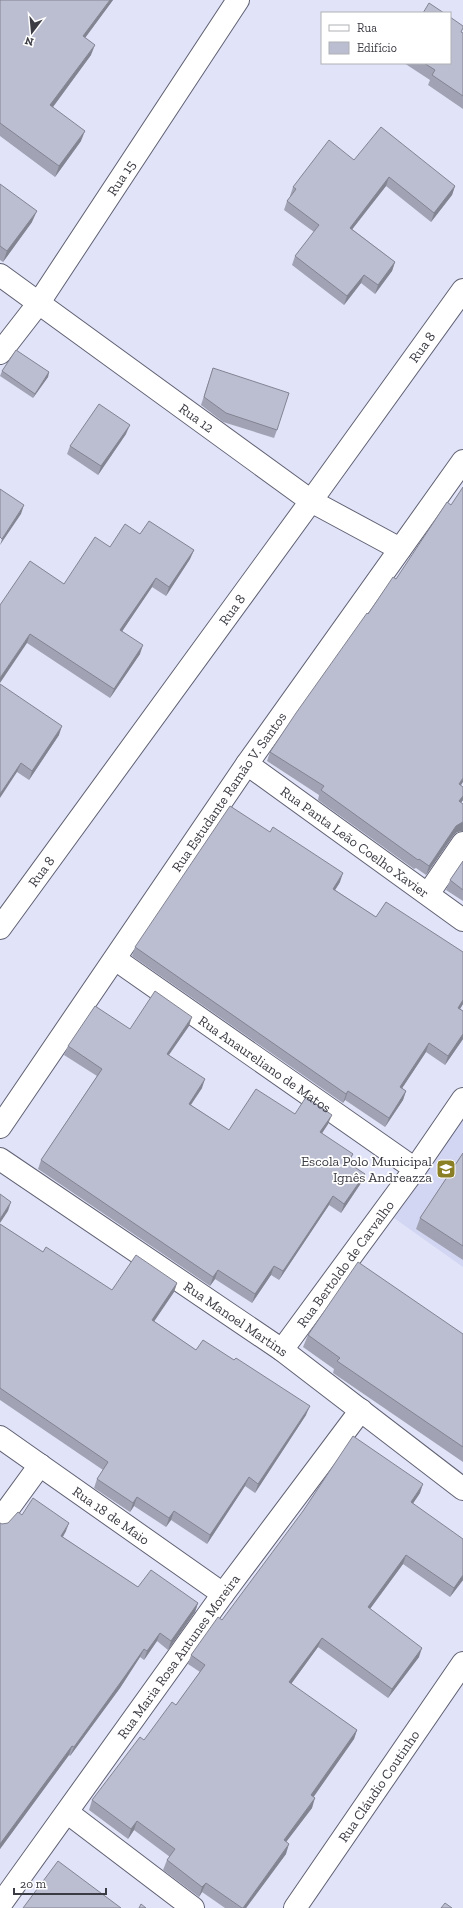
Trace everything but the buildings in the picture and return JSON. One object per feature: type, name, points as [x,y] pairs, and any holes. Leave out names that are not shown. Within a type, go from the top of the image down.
[{"type":"street","name":"Rua 15","points":[[0,354],[38,304],[238,0]]},
{"type":"street","name":"Rua 12","points":[[0,275],[312,501],[400,549]]},
{"type":"street","name":"Rua 8","points":[[3,918],[312,501],[463,290]]},
{"type":"street","name":"Rua Estudante Ramão V. Santos","points":[[0,1127],[247,764],[463,461]]},
{"type":"street","name":"Rua Panta Leão Coelho Xavier","points":[[247,764],[463,920]]},
{"type":"street","points":[[428,894],[463,843]]},
{"type":"street","name":"Rua Anaureliano de Matos","points":[[115,959],[415,1169]]},
{"type":"street","name":"Rua Bertoldo de Carvalho","points":[[282,1350],[415,1169],[463,1099]]},
{"type":"street","name":"Rua Manoel Martins","points":[[0,1159],[282,1350],[463,1489]]},
{"type":"street","name":"Rua Maria Rosa Antunes Moreira","points":[[0,1905],[68,1813],[223,1594],[361,1410]]},
{"type":"street","name":"Rua 18 de Maio","points":[[0,1437],[223,1594]]},
{"type":"street","points":[[0,1520],[40,1465]]},
{"type":"street","name":"Rua Cláudio Coutinho","points":[[295,1908],[463,1663]]},
{"type":"street","points":[[68,1813],[194,1908]]},
{"type":"shaded area","name":"Escola Polo Municipal Ignês Andreazza","points":[[463,1119],[463,1267],[394,1218]]},
{"type":"place","name":"Escola Polo Municipal Ignês Andreazza","points":[[446,1169]]}]
